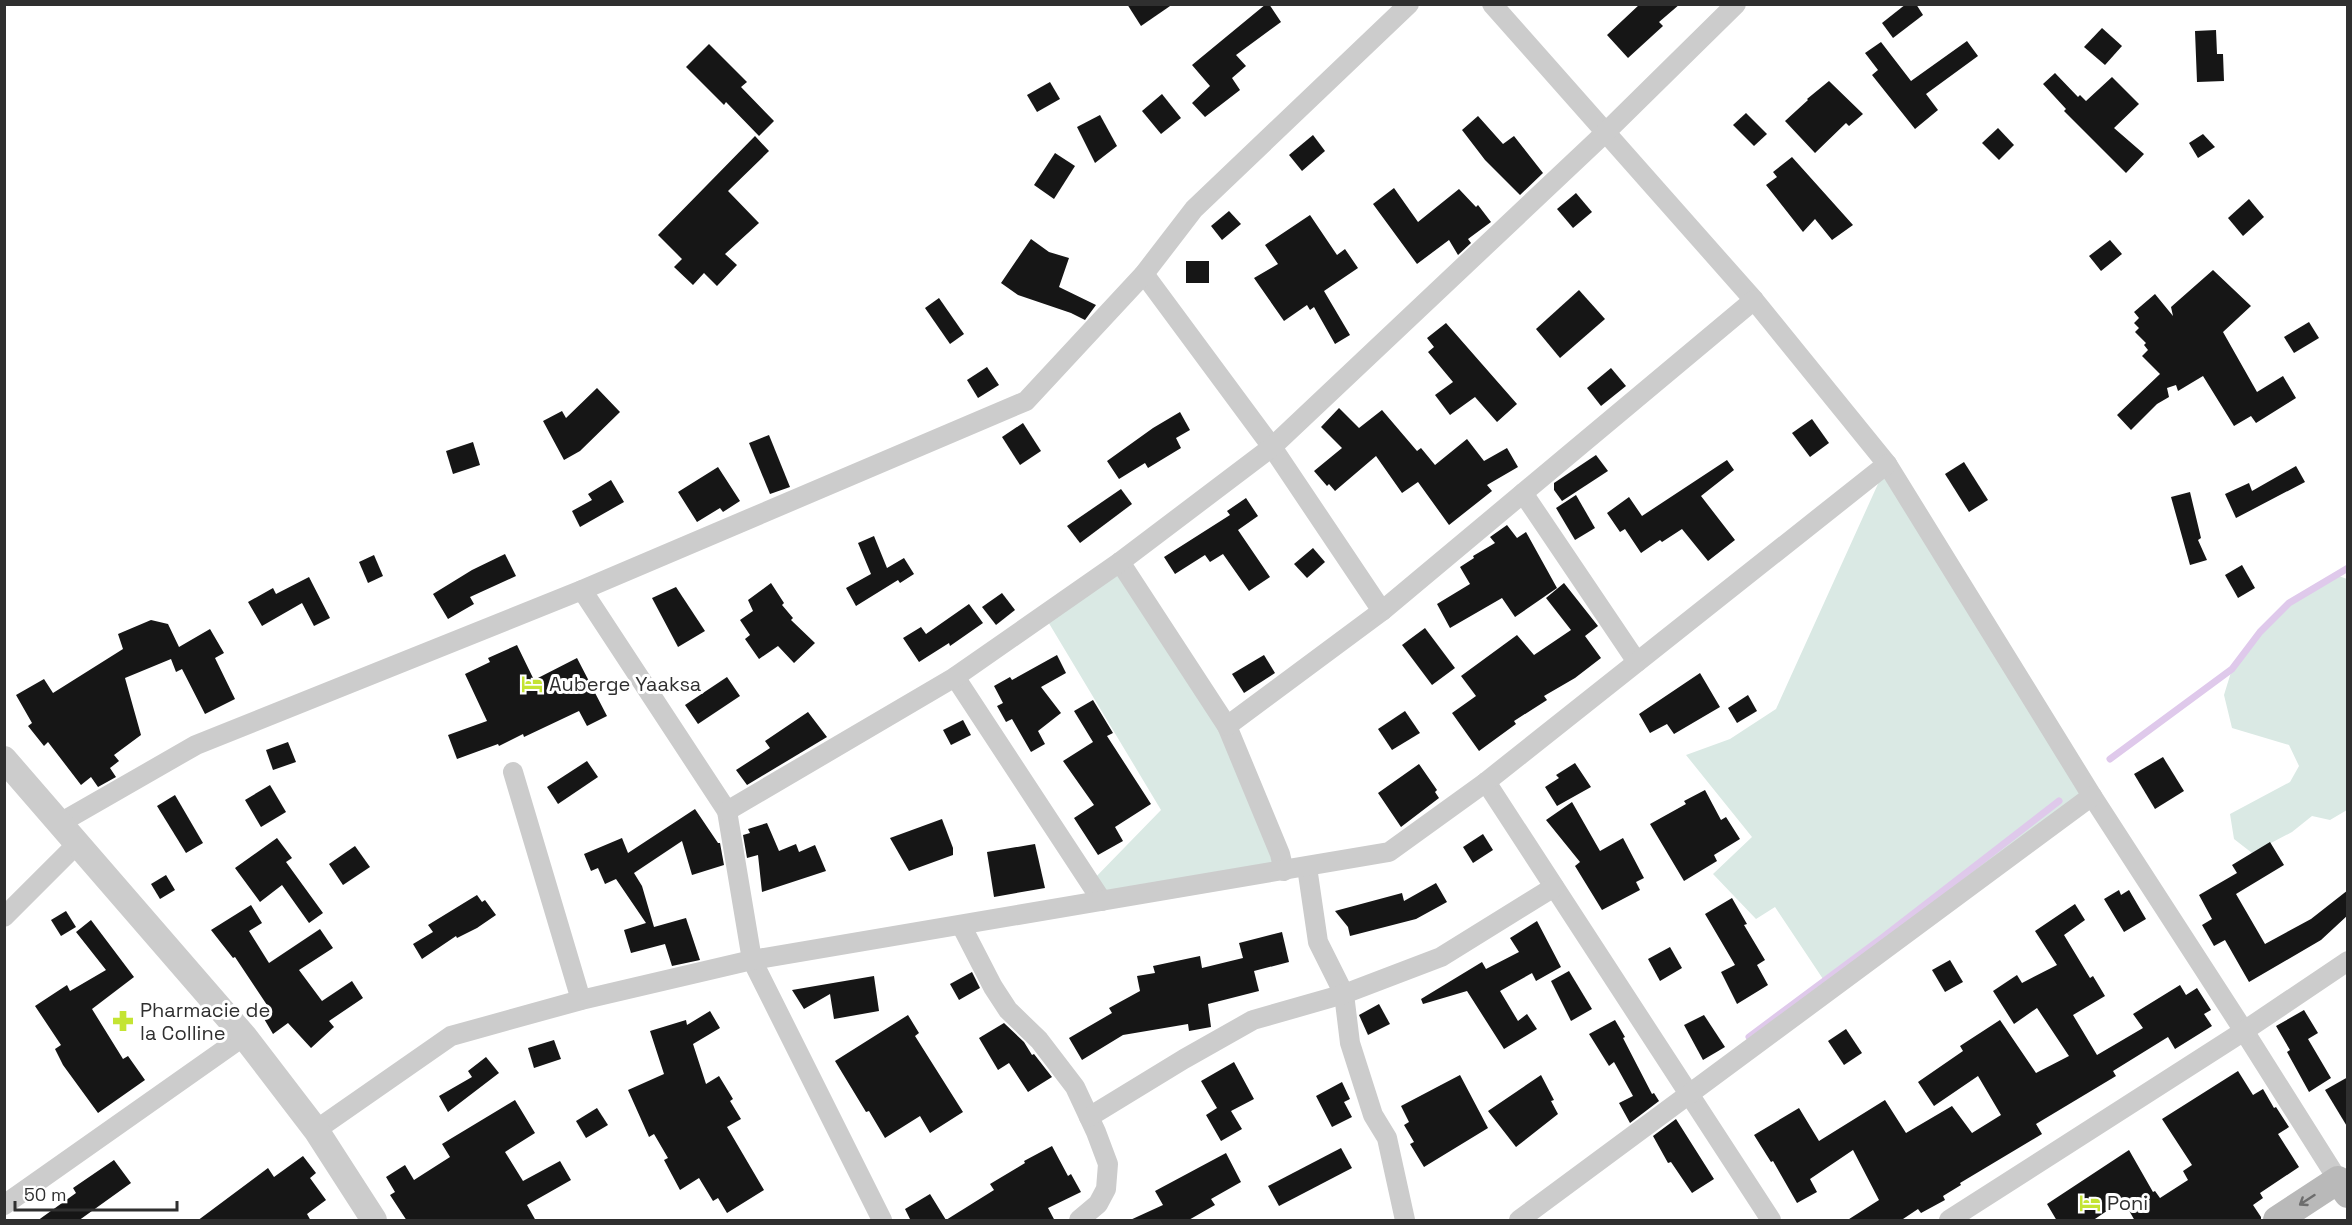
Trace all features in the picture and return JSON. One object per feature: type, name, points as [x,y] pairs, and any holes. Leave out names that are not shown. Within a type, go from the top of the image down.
[{"type":"main road","points":[[2277,1221],[2343,1187]]},
{"type":"street","points":[[60,823],[196,745],[582,590],[1026,401],[1144,274],[1194,209],[1409,4]]},
{"type":"street","points":[[1492,4],[1754,300],[1887,464],[2092,796],[2343,1187]]},
{"type":"street","points":[[727,811],[955,677],[1120,562],[1272,447],[1606,132],[1736,4]]},
{"type":"street","points":[[1144,274],[1272,447],[1382,610]]},
{"type":"street","points":[[1227,726],[1382,610],[1754,300]]},
{"type":"street","points":[[316,1130],[451,1036],[580,1000],[752,960],[1389,852],[1486,782],[1887,464]]},
{"type":"street","points":[[1523,493],[1637,662]]},
{"type":"street","points":[[1120,562],[1227,726],[1280,854],[1284,871]]},
{"type":"street","points":[[582,590],[727,811],[752,960],[882,1221]]},
{"type":"street","points":[[955,677],[1102,901]]},
{"type":"street","points":[[4,759],[244,1036],[316,1130],[368,1218]]},
{"type":"street","points":[[513,772],[580,1000]]},
{"type":"street","points":[[1486,782],[1771,1221]]},
{"type":"street","points":[[1519,1221],[2092,796]]},
{"type":"street","points":[[4,917],[77,844]]},
{"type":"street","points":[[1307,867],[1318,942],[1344,994],[1350,1043],[1373,1115],[1387,1138],[1405,1221]]},
{"type":"street","points":[[1089,1117],[1253,1020],[1344,994],[1441,957],[1554,887]]},
{"type":"street","points":[[961,925],[993,987],[1008,1010],[1039,1040],[1075,1087],[1108,1164],[1106,1189],[1098,1204],[1080,1221]]},
{"type":"street","points":[[1949,1221],[2348,962]]},
{"type":"street","points":[[4,1205],[244,1036]]},
{"type":"shaded area","points":[[1887,464],[2092,796],[1831,991],[1775,907],[1756,919],[1713,874],[1752,837],[1686,755],[1730,739],[1776,709]]},
{"type":"shaded area","points":[[1124,568],[1227,726],[1284,871],[1102,901],[1090,883],[1161,810],[1044,615]]},
{"type":"shaded area","points":[[2336,575],[2347,579],[2347,810],[2330,820],[2312,816],[2292,832],[2252,853],[2234,839],[2230,814],[2290,782],[2299,766],[2289,745],[2232,728],[2224,695],[2232,669],[2260,632],[2289,603]]},
{"type":"building","points":[[1127,4],[1173,4],[1141,26]]},
{"type":"building","points":[[1266,4],[1269,4],[1281,22],[1236,55],[1246,66],[1232,78],[1240,90],[1205,117],[1192,103],[1210,86],[1192,65]]},
{"type":"building","points":[[1640,4],[1680,4],[1659,22],[1663,26],[1628,58],[1607,35]]},
{"type":"building","points":[[1906,4],[1916,4],[1923,15],[1893,38],[1882,23]]},
{"type":"building","points":[[2102,28],[2122,46],[2105,65],[2084,47]]},
{"type":"building","points":[[2216,30],[2217,54],[2223,54],[2224,81],[2197,82],[2195,31]]},
{"type":"building","points":[[1967,41],[1978,56],[1926,94],[1938,110],[1915,129],[1872,75],[1878,70],[1865,53],[1881,42],[1911,81]]},
{"type":"building","points":[[709,44],[747,82],[741,87],[774,121],[759,136],[726,102],[724,105],[686,67]]},
{"type":"building","points":[[2055,73],[2078,97],[2080,95],[2086,101],[2112,77],[2139,104],[2114,128],[2144,154],[2126,173],[2064,111],[2066,109],[2043,84]]},
{"type":"building","points":[[1829,81],[1863,114],[1849,126],[1846,123],[1815,153],[1785,121]]},
{"type":"building","points":[[1050,82],[1060,99],[1037,112],[1027,95]]},
{"type":"building","points":[[1162,94],[1181,118],[1161,134],[1142,111]]},
{"type":"building","points":[[1746,113],[1767,134],[1754,146],[1733,125]]},
{"type":"building","points":[[1100,115],[1117,146],[1095,163],[1077,127]]},
{"type":"building","points":[[1478,116],[1503,144],[1514,136],[1543,173],[1520,195],[1485,160],[1462,130]]},
{"type":"building","points":[[1998,128],[2014,145],[1999,160],[1982,143]]},
{"type":"building","points":[[2203,134],[2215,147],[2198,158],[2189,143]]},
{"type":"building","points":[[1313,135],[1325,151],[1302,171],[1289,155]]},
{"type":"building","points":[[755,136],[769,151],[728,191],[759,223],[725,254],[737,265],[717,286],[704,273],[693,285],[674,267],[682,259],[658,235]]},
{"type":"building","points":[[1055,153],[1075,166],[1054,199],[1034,185]]},
{"type":"building","points":[[1792,157],[1853,225],[1832,240],[1815,219],[1803,232],[1766,185],[1777,177],[1773,172]]},
{"type":"building","points":[[1394,188],[1418,222],[1459,189],[1476,207],[1478,205],[1491,222],[1468,239],[1471,243],[1458,255],[1449,240],[1417,264],[1373,204]]},
{"type":"building","points":[[1576,193],[1592,212],[1573,228],[1557,209]]},
{"type":"building","points":[[2249,199],[2264,217],[2243,236],[2228,218]]},
{"type":"building","points":[[1229,211],[1241,224],[1222,240],[1211,226]]},
{"type":"building","points":[[1310,215],[1337,255],[1345,249],[1358,268],[1324,291],[1350,335],[1335,344],[1314,307],[1310,310],[1307,305],[1284,321],[1254,278],[1278,264],[1265,245]]},
{"type":"building","points":[[1031,239],[1049,252],[1069,258],[1059,287],[1096,305],[1085,320],[1018,295],[1001,283]]},
{"type":"building","points":[[2110,240],[2122,254],[2101,271],[2089,256]]},
{"type":"building","points":[[1186,261],[1209,261],[1209,283],[1186,283]]},
{"type":"building","points":[[2213,270],[2251,306],[2223,332],[2257,392],[2283,376],[2296,398],[2256,423],[2251,416],[2234,426],[2203,376],[2178,391],[2176,385],[2167,388],[2169,397],[2157,404],[2131,430],[2117,415],[2160,374],[2142,356],[2148,350],[2144,345],[2146,343],[2135,332],[2139,328],[2134,323],[2139,318],[2134,312],[2155,294],[2173,316],[2171,307]]},
{"type":"building","points":[[1579,290],[1605,319],[1560,358],[1536,329]]},
{"type":"building","points":[[939,298],[964,334],[950,344],[925,308]]},
{"type":"building","points":[[2309,322],[2319,338],[2294,353],[2284,337]]},
{"type":"building","points":[[1446,323],[1517,404],[1497,422],[1475,397],[1450,415],[1435,395],[1453,382],[1428,352],[1434,347],[1427,338]]},
{"type":"building","points":[[987,367],[999,385],[978,398],[967,380]]},
{"type":"building","points":[[1611,368],[1626,386],[1601,406],[1587,388]]},
{"type":"building","points":[[597,388],[620,412],[580,451],[564,460],[543,421],[562,411],[566,418]]},
{"type":"building","points":[[1339,408],[1359,428],[1382,410],[1417,451],[1421,448],[1435,465],[1467,439],[1484,461],[1507,448],[1518,467],[1487,485],[1492,491],[1449,525],[1418,482],[1402,493],[1376,456],[1335,491],[1329,484],[1327,486],[1314,471],[1342,448],[1321,427]]},
{"type":"building","points":[[1180,412],[1190,430],[1176,438],[1181,448],[1148,468],[1145,463],[1119,479],[1107,461]]},
{"type":"building","points":[[1812,419],[1829,443],[1810,457],[1792,433]]},
{"type":"building","points":[[1023,423],[1041,451],[1020,465],[1002,437]]},
{"type":"building","points":[[769,435],[790,487],[770,494],[749,443]]},
{"type":"building","points":[[473,442],[480,465],[453,474],[446,451]]},
{"type":"building","points":[[1596,455],[1608,471],[1562,501],[1554,490],[1554,483]]},
{"type":"building","points":[[1727,460],[1734,470],[1701,496],[1735,540],[1708,561],[1682,529],[1641,553],[1625,529],[1620,532],[1607,513],[1629,497],[1642,516]]},
{"type":"building","points":[[1964,462],[1988,500],[1969,512],[1945,474]]},
{"type":"building","points":[[2296,466],[2305,482],[2236,518],[2225,494],[2249,483],[2252,491]]},
{"type":"building","points":[[718,467],[740,501],[723,512],[720,508],[697,522],[678,492]]},
{"type":"building","points":[[611,480],[624,502],[580,527],[572,511],[592,500],[588,494]]},
{"type":"building","points":[[1121,489],[1132,504],[1080,543],[1067,526]]},
{"type":"building","points":[[2190,492],[2201,538],[2198,540],[2207,560],[2190,565],[2171,497]]},
{"type":"building","points":[[1576,495],[1595,528],[1575,540],[1556,508]]},
{"type":"building","points":[[1246,498],[1258,516],[1238,530],[1270,577],[1249,591],[1223,554],[1210,562],[1205,555],[1175,574],[1164,557],[1230,515],[1227,511]]},
{"type":"building","points":[[1507,525],[1517,538],[1526,532],[1557,588],[1515,617],[1502,598],[1450,628],[1437,604],[1470,584],[1460,567],[1495,543],[1490,537]]},
{"type":"building","points":[[874,536],[887,568],[904,558],[914,574],[900,583],[898,580],[856,606],[846,588],[871,574],[858,543]]},
{"type":"building","points":[[1313,548],[1325,562],[1307,578],[1294,564]]},
{"type":"building","points":[[505,554],[516,576],[470,597],[474,604],[448,619],[433,594],[472,570]]},
{"type":"building","points":[[374,555],[383,576],[368,583],[359,562]]},
{"type":"building","points":[[2242,565],[2255,588],[2238,598],[2225,575]]},
{"type":"building","points":[[309,577],[330,618],[314,626],[302,603],[262,626],[248,602],[273,588],[276,594]]},
{"type":"building","points":[[771,583],[784,603],[782,605],[793,618],[791,620],[815,643],[794,663],[778,646],[759,659],[745,639],[750,635],[740,620],[753,611],[748,600]]},
{"type":"building","points":[[1564,583],[1598,626],[1585,636],[1601,658],[1575,678],[1544,696],[1547,700],[1514,721],[1516,724],[1479,751],[1452,713],[1476,696],[1461,676],[1517,635],[1534,655],[1571,630],[1546,598]]},
{"type":"building","points":[[676,587],[705,631],[678,647],[652,598]]},
{"type":"building","points":[[1002,593],[1015,610],[996,625],[982,607]]},
{"type":"building","points":[[969,604],[983,623],[950,646],[949,643],[919,662],[903,638],[921,627],[926,634]]},
{"type":"building","points":[[151,620],[168,624],[179,647],[210,629],[224,653],[215,658],[235,699],[205,714],[182,669],[176,672],[171,659],[125,678],[141,735],[114,755],[119,761],[110,768],[116,777],[98,787],[91,777],[81,785],[48,742],[44,746],[28,726],[32,723],[16,695],[44,679],[53,693],[123,649],[118,634]]},
{"type":"building","points":[[1425,628],[1455,668],[1432,685],[1402,645]]},
{"type":"building","points":[[517,645],[534,680],[577,658],[607,716],[587,726],[579,711],[524,737],[523,734],[499,746],[498,744],[457,759],[448,735],[487,721],[465,674],[490,662],[488,658]]},
{"type":"building","points":[[1057,655],[1066,673],[1041,687],[1061,713],[1038,731],[1045,744],[1031,752],[1012,719],[1006,722],[997,706],[1003,703],[994,686],[1010,677],[1012,680]]},
{"type":"building","points":[[1264,655],[1275,673],[1244,693],[1232,674]]},
{"type":"building","points":[[1700,673],[1720,707],[1674,734],[1667,724],[1650,733],[1639,714]]},
{"type":"building","points":[[727,677],[740,696],[698,724],[685,705]]},
{"type":"building","points":[[1748,695],[1757,711],[1737,723],[1728,708]]},
{"type":"building","points":[[1093,700],[1113,733],[1107,736],[1151,804],[1115,827],[1123,841],[1098,855],[1074,818],[1094,805],[1063,761],[1093,742],[1074,711]]},
{"type":"building","points":[[1405,711],[1420,733],[1392,750],[1378,729]]},
{"type":"building","points":[[808,712],[827,737],[747,785],[736,770],[770,748],[765,741]]},
{"type":"building","points":[[963,720],[971,735],[951,745],[943,730]]},
{"type":"building","points":[[288,742],[296,762],[273,770],[266,750]]},
{"type":"building","points":[[2163,757],[2184,791],[2155,809],[2134,774]]},
{"type":"building","points":[[587,761],[598,777],[558,804],[547,787]]},
{"type":"building","points":[[1575,763],[1591,787],[1557,806],[1545,787],[1559,778],[1556,775]]},
{"type":"building","points":[[1419,764],[1437,790],[1435,792],[1439,798],[1401,827],[1378,793]]},
{"type":"building","points":[[270,785],[286,812],[261,827],[245,800]]},
{"type":"building","points":[[1705,790],[1721,820],[1726,817],[1740,839],[1714,855],[1717,861],[1684,881],[1650,824],[1686,804],[1684,801]]},
{"type":"building","points":[[175,795],[203,843],[186,853],[157,806]]},
{"type":"building","points":[[1572,802],[1600,851],[1623,838],[1644,878],[1636,882],[1640,890],[1602,910],[1575,866],[1580,862],[1546,820]]},
{"type":"building","points":[[695,809],[720,843],[724,865],[692,875],[682,841],[634,873],[642,886],[654,927],[686,918],[700,960],[672,966],[665,944],[631,953],[624,930],[646,923],[616,879],[605,884],[598,868],[591,871],[584,854],[622,838],[628,853]]},
{"type":"building","points":[[942,819],[953,848],[953,855],[909,871],[890,838]]},
{"type":"building","points":[[767,823],[779,851],[796,844],[799,852],[815,845],[826,871],[762,892],[758,855],[747,858],[743,835],[750,833],[748,829]]},
{"type":"building","points":[[1483,834],[1493,850],[1473,863],[1463,847]]},
{"type":"building","points":[[277,838],[292,858],[286,862],[323,913],[309,923],[282,885],[260,902],[235,868]]},
{"type":"building","points":[[2270,842],[2284,865],[2236,894],[2265,944],[2311,919],[2348,890],[2348,915],[2321,940],[2249,982],[2225,940],[2214,946],[2202,925],[2212,919],[2199,895],[2237,873],[2232,865]]},
{"type":"building","points":[[1035,844],[1045,888],[994,897],[987,852]]},
{"type":"building","points":[[355,846],[370,867],[343,885],[329,864]]},
{"type":"building","points":[[166,875],[175,890],[160,899],[151,884]]},
{"type":"building","points":[[1436,883],[1447,902],[1416,919],[1350,936],[1348,927],[1335,911],[1402,893],[1404,901]]},
{"type":"building","points":[[2119,890],[2121,895],[2129,890],[2146,919],[2124,932],[2104,899]]},
{"type":"building","points":[[477,895],[482,902],[485,900],[496,915],[477,928],[457,938],[456,936],[422,959],[413,944],[433,932],[428,925]]},
{"type":"building","points":[[1732,898],[1747,924],[1744,925],[1765,960],[1757,965],[1768,985],[1737,1004],[1721,972],[1735,965],[1705,914]]},
{"type":"building","points":[[2075,904],[2085,920],[2064,935],[2090,978],[2093,976],[2105,996],[2073,1015],[2097,1055],[2143,1028],[2133,1014],[2180,985],[2186,995],[2197,988],[2211,1010],[2204,1014],[2212,1026],[2175,1049],[2168,1037],[2113,1071],[2116,1076],[2036,1124],[2042,1134],[1960,1183],[1961,1185],[1943,1196],[1945,1200],[1921,1213],[1918,1209],[1900,1221],[1846,1221],[1879,1200],[1853,1150],[1810,1179],[1817,1192],[1797,1203],[1773,1161],[1771,1162],[1754,1135],[1799,1108],[1819,1141],[1885,1100],[1906,1133],[1952,1106],[1972,1133],[2001,1115],[1978,1076],[1934,1106],[1918,1082],[1963,1051],[1960,1046],[2000,1020],[2036,1073],[2069,1056],[2037,1008],[2014,1024],[1993,991],[2017,975],[2022,983],[2057,965],[2035,931]]},
{"type":"building","points":[[251,905],[262,923],[249,931],[269,963],[320,929],[333,948],[299,970],[322,1001],[352,981],[363,998],[329,1021],[334,1027],[311,1048],[288,1023],[273,1034],[263,1017],[271,1011],[235,957],[233,958],[211,930]]},
{"type":"building","points":[[66,911],[76,927],[61,936],[51,920]]},
{"type":"building","points":[[91,920],[134,977],[92,1009],[123,1059],[128,1056],[145,1080],[98,1113],[63,1065],[55,1049],[61,1045],[35,1006],[67,985],[70,991],[106,970],[76,932]]},
{"type":"building","points":[[1537,921],[1561,967],[1536,981],[1532,973],[1500,991],[1518,1021],[1527,1014],[1537,1029],[1504,1049],[1467,991],[1423,1004],[1421,999],[1482,962],[1486,969],[1519,952],[1510,938]]},
{"type":"building","points":[[1282,932],[1289,962],[1254,971],[1259,991],[1208,1004],[1211,1027],[1189,1031],[1188,1024],[1123,1035],[1082,1060],[1069,1038],[1112,1013],[1109,1008],[1140,991],[1137,976],[1155,973],[1153,966],[1200,956],[1202,968],[1243,958],[1239,943]]},
{"type":"building","points":[[1670,947],[1682,968],[1660,981],[1648,959]]},
{"type":"building","points":[[1950,960],[1963,982],[1945,992],[1932,970]]},
{"type":"building","points":[[1569,971],[1592,1009],[1571,1021],[1551,981]]},
{"type":"building","points":[[972,972],[980,988],[959,1000],[950,984]]},
{"type":"building","points":[[874,976],[879,1011],[834,1019],[830,994],[804,1009],[792,990]]},
{"type":"building","points":[[1379,1004],[1390,1024],[1368,1035],[1359,1015]]},
{"type":"building","points":[[2304,1010],[2318,1033],[2308,1039],[2331,1078],[2309,1092],[2276,1026]]},
{"type":"building","points":[[710,1011],[720,1028],[693,1044],[706,1084],[719,1076],[733,1099],[730,1101],[741,1119],[727,1127],[764,1190],[727,1213],[718,1198],[713,1201],[699,1178],[680,1190],[664,1160],[668,1158],[654,1134],[649,1137],[628,1090],[664,1074],[650,1031],[686,1020],[687,1025]]},
{"type":"building","points":[[908,1015],[919,1033],[915,1036],[963,1112],[930,1133],[920,1116],[885,1138],[835,1061]]},
{"type":"building","points":[[1704,1015],[1725,1047],[1703,1060],[1684,1025]]},
{"type":"building","points":[[1615,1020],[1652,1094],[1654,1093],[1659,1101],[1630,1123],[1619,1103],[1633,1096],[1614,1062],[1609,1066],[1589,1034]]},
{"type":"building","points":[[1004,1023],[1024,1042],[1032,1055],[1034,1054],[1052,1077],[1028,1092],[1009,1063],[998,1070],[979,1038]]},
{"type":"building","points":[[1846,1029],[1862,1053],[1844,1065],[1828,1041]]},
{"type":"building","points":[[554,1040],[561,1059],[534,1068],[528,1048]]},
{"type":"building","points":[[486,1057],[499,1073],[448,1112],[439,1096],[472,1077],[468,1071]]},
{"type":"building","points":[[1234,1062],[1254,1099],[1231,1111],[1242,1129],[1221,1141],[1206,1115],[1217,1108],[1201,1081]]},
{"type":"building","points":[[2238,1071],[2253,1095],[2263,1089],[2289,1127],[2278,1134],[2299,1167],[2260,1193],[2263,1198],[2253,1205],[2261,1221],[2135,1221],[2123,1200],[2092,1221],[2057,1221],[2047,1204],[2129,1150],[2153,1192],[2155,1191],[2160,1198],[2188,1180],[2183,1171],[2192,1165],[2162,1119]]},
{"type":"building","points":[[1460,1075],[1488,1128],[1424,1167],[1410,1144],[1414,1142],[1404,1125],[1409,1122],[1401,1106]]},
{"type":"building","points":[[1541,1075],[1554,1100],[1551,1101],[1558,1114],[1516,1147],[1488,1111]]},
{"type":"building","points":[[2348,1077],[2348,1128],[2325,1090]]},
{"type":"building","points":[[1342,1082],[1350,1099],[1344,1102],[1352,1117],[1332,1127],[1316,1096]]},
{"type":"building","points":[[515,1100],[535,1133],[505,1152],[523,1181],[560,1161],[571,1180],[527,1205],[536,1221],[407,1221],[390,1195],[395,1192],[386,1177],[405,1165],[414,1180],[450,1157],[442,1144]]},
{"type":"building","points":[[597,1108],[608,1125],[586,1138],[576,1121]]},
{"type":"building","points":[[1676,1119],[1714,1179],[1692,1193],[1671,1162],[1668,1163],[1653,1136]]},
{"type":"building","points":[[1052,1146],[1068,1176],[1071,1174],[1081,1192],[1048,1208],[1055,1221],[911,1221],[905,1209],[930,1194],[946,1220],[994,1190],[990,1184],[1025,1163],[1024,1161]]},
{"type":"building","points":[[1341,1148],[1352,1168],[1279,1206],[1268,1186]]},
{"type":"building","points":[[1226,1153],[1241,1182],[1211,1199],[1215,1205],[1187,1221],[1128,1221],[1163,1205],[1155,1191]]},
{"type":"building","points":[[303,1156],[316,1173],[310,1178],[326,1200],[307,1214],[311,1221],[197,1221],[268,1168],[274,1177]]},
{"type":"building","points":[[114,1160],[131,1183],[78,1221],[37,1221],[76,1193],[73,1188]]},
{"type":"waterway","points":[[2110,759],[2232,669],[2260,632],[2289,603],[2348,568]]},
{"type":"waterway","points":[[1749,1037],[2059,801]]},
{"type":"place","name":"Auberge Yaaksa","points":[[532,684]]},
{"type":"place","name":"Pharmacie de la Colline","points":[[123,1021]]},
{"type":"place","name":"Poni","points":[[2090,1203]]}]
